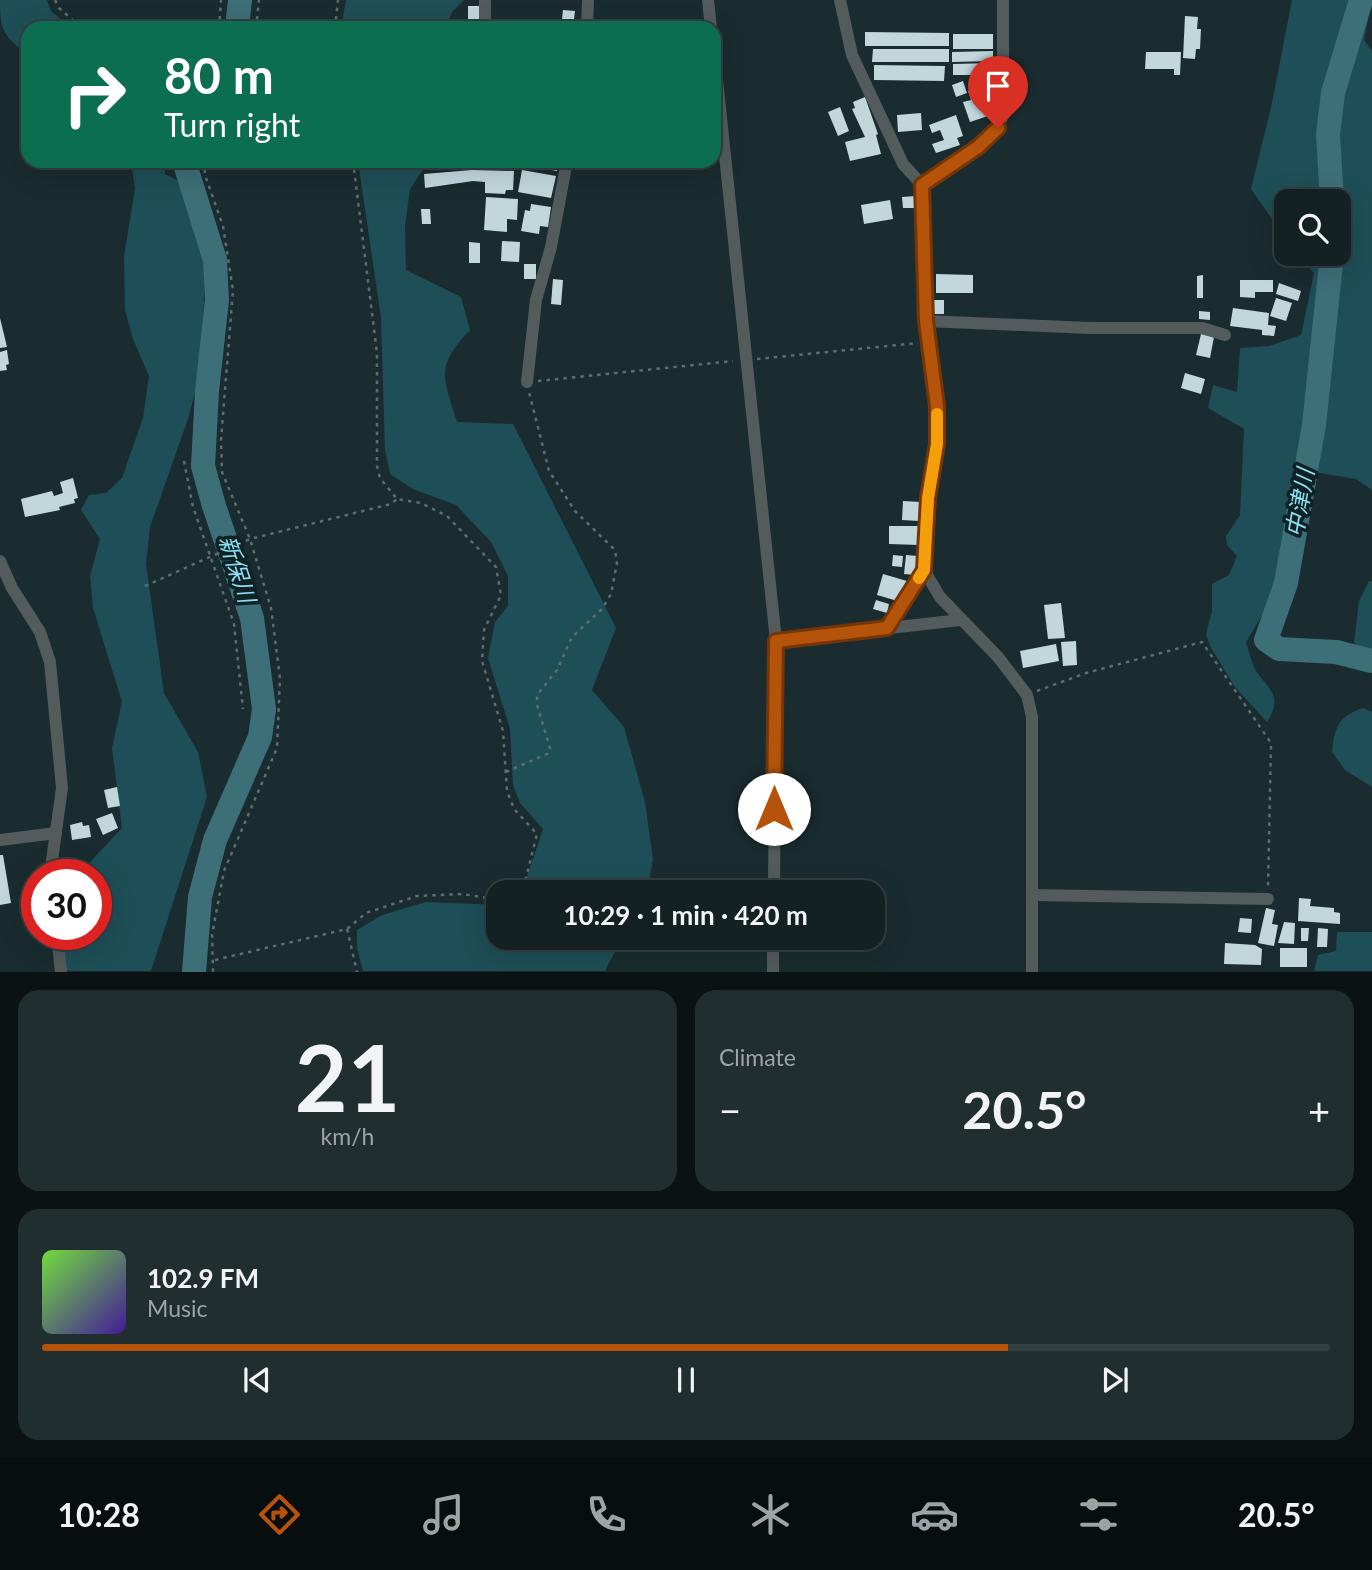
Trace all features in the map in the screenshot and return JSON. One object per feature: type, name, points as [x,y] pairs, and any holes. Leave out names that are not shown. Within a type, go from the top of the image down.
[{"type":"street","points":[[485,0],[485,21]]},
{"type":"street","points":[[587,21],[588,0]]},
{"type":"street","points":[[708,0],[711,21]]},
{"type":"street","points":[[840,0],[852,55],[903,164],[922,185],[926,321],[937,406],[937,444],[928,498],[924,570],[887,628]]},
{"type":"street","points":[[922,185],[978,147],[998,128],[1003,116],[1003,0]]},
{"type":"street","points":[[721,117],[776,641],[774,880]]},
{"type":"street","points":[[527,382],[536,300],[551,247],[567,168]]},
{"type":"street","points":[[926,321],[1089,328],[1202,328],[1225,335]]},
{"type":"street","points":[[0,561],[12,588],[40,632],[50,662],[62,763],[62,788],[52,859]]},
{"type":"street","points":[[924,570],[940,597],[998,657],[1027,695],[1032,717],[1032,971]]},
{"type":"street","points":[[776,641],[960,620]]},
{"type":"street","points":[[0,840],[55,833]]},
{"type":"street","points":[[1032,895],[1268,899]]},
{"type":"street","points":[[59,950],[61,971]]},
{"type":"street","points":[[773,971],[774,950]]},
{"type":"path","points":[[55,0],[75,21]]},
{"type":"path","points":[[220,21],[221,0]]},
{"type":"path","points":[[257,21],[259,0]]},
{"type":"path","points":[[336,21],[338,0]]},
{"type":"path","points":[[204,168],[223,226],[233,290],[221,440],[222,472],[250,539],[276,636],[280,724],[277,748],[263,787],[223,871],[212,935],[215,960],[213,971]]},
{"type":"path","points":[[354,168],[377,354],[377,466],[380,478],[397,499],[421,503],[447,516],[496,567],[501,595],[484,630],[482,662],[503,731],[507,791],[514,809],[537,834],[524,880]]},
{"type":"path","points":[[506,772],[549,753],[537,695],[557,670],[572,637],[602,609],[611,594],[617,563],[615,550],[575,510],[549,471],[527,382],[928,342]]},
{"type":"path","points":[[184,461],[187,481],[209,557],[234,624],[243,709]]},
{"type":"path","points":[[145,586],[250,539],[391,505],[397,499]]},
{"type":"path","points":[[1027,695],[1086,673],[1202,642],[1271,743],[1268,899]]},
{"type":"path","points":[[215,960],[347,929],[366,913],[417,896],[463,894],[486,898]]},
{"type":"path","points":[[347,929],[357,971]]},
{"type":"shaded area","points":[[0,0],[47,0],[51,11],[63,21],[21,21],[21,48],[8,37],[1,19]]},
{"type":"shaded area","points":[[346,0],[464,0],[452,12],[449,21],[342,21]]},
{"type":"shaded area","points":[[1292,0],[1372,0],[1364,40],[1372,51],[1372,490],[1356,479],[1313,472],[1295,561],[1246,642],[1255,669],[1274,699],[1272,713],[1267,722],[1235,687],[1210,646],[1206,634],[1212,611],[1212,584],[1229,575],[1237,556],[1227,545],[1226,536],[1240,515],[1244,429],[1208,408],[1213,385],[1237,392],[1240,348],[1269,346],[1301,335],[1314,273],[1308,266],[1351,266],[1351,189],[1274,189],[1274,222],[1251,189],[1272,103]]},
{"type":"shaded area","points":[[132,168],[165,168],[165,174],[179,181],[197,232],[205,270],[202,364],[189,416],[150,527],[146,564],[164,693],[198,752],[207,797],[151,971],[66,971],[65,950],[112,950],[112,859],[93,859],[122,828],[112,748],[122,702],[93,608],[90,576],[100,539],[81,510],[89,495],[106,493],[122,478],[143,418],[149,376],[133,339],[125,310],[124,256],[135,189]]},
{"type":"shaded area","points":[[359,168],[424,168],[410,189],[405,226],[406,270],[461,297],[470,330],[451,354],[445,373],[457,422],[513,424],[616,628],[592,690],[624,727],[645,802],[653,859],[649,880],[526,880],[543,829],[520,803],[513,785],[510,729],[488,658],[495,622],[508,606],[508,576],[491,542],[456,505],[413,489],[390,474],[385,449],[381,318]]},
{"type":"shaded area","points":[[1369,581],[1372,581],[1372,656],[1354,643],[1359,601]]},
{"type":"shaded area","points":[[1363,708],[1372,712],[1372,787],[1345,770],[1332,752],[1339,724],[1348,715]]},
{"type":"shaded area","points":[[426,902],[486,904],[486,950],[616,950],[605,971],[363,971],[357,948],[357,930],[382,915]]},
{"type":"shaded area","points":[[1337,932],[1372,932],[1372,971],[1314,971],[1318,955],[1336,951]]},
{"type":"building","points":[[468,6],[480,6],[480,21],[468,21]]},
{"type":"building","points":[[563,10],[575,11],[574,21],[562,21]]},
{"type":"building","points":[[1185,16],[1198,17],[1197,29],[1201,29],[1200,49],[1196,49],[1195,59],[1183,58]]},
{"type":"building","points":[[865,32],[949,33],[949,46],[865,46]]},
{"type":"building","points":[[953,34],[993,34],[993,49],[953,49]]},
{"type":"building","points":[[873,49],[949,49],[949,62],[872,62]]},
{"type":"building","points":[[993,51],[993,61],[952,62],[952,52]]},
{"type":"building","points":[[1146,52],[1181,52],[1180,75],[1174,75],[1174,69],[1145,69]]},
{"type":"building","points":[[993,63],[993,75],[953,75],[953,64]]},
{"type":"building","points":[[874,65],[945,66],[944,81],[874,80]]},
{"type":"building","points":[[963,81],[967,93],[956,97],[952,85]]},
{"type":"building","points":[[979,88],[988,116],[970,122],[963,102],[971,100],[968,91]]},
{"type":"building","points":[[865,97],[878,134],[876,135],[881,154],[850,161],[845,142],[865,137],[852,109],[855,108],[853,102]]},
{"type":"building","points":[[840,107],[849,131],[838,136],[828,112]]},
{"type":"building","points":[[921,113],[922,130],[898,132],[897,115]]},
{"type":"building","points":[[956,115],[963,136],[957,138],[960,145],[936,153],[932,144],[944,140],[940,130],[932,133],[929,125]]},
{"type":"building","points":[[472,170],[514,171],[513,190],[506,190],[505,194],[485,193],[485,182],[473,181],[425,188],[424,174]]},
{"type":"building","points":[[522,170],[556,176],[551,198],[518,192]]},
{"type":"building","points":[[916,196],[917,208],[903,208],[902,197]]},
{"type":"building","points":[[486,197],[518,199],[517,220],[507,219],[507,232],[484,230]]},
{"type":"building","points":[[890,200],[893,219],[864,224],[861,205]]},
{"type":"building","points":[[531,204],[551,207],[548,227],[540,226],[539,234],[521,231],[525,210],[530,211]]},
{"type":"building","points":[[421,209],[430,209],[431,224],[422,224]]},
{"type":"building","points":[[502,241],[520,242],[519,262],[501,261]]},
{"type":"building","points":[[469,242],[480,243],[480,263],[469,263]]},
{"type":"building","points":[[524,264],[536,264],[536,279],[524,279]]},
{"type":"building","points":[[936,274],[973,275],[973,293],[936,293]]},
{"type":"building","points":[[1203,275],[1203,298],[1197,298],[1197,276]]},
{"type":"building","points":[[553,279],[563,280],[561,305],[551,304]]},
{"type":"building","points":[[1240,280],[1273,280],[1273,292],[1255,292],[1255,298],[1240,297]]},
{"type":"building","points":[[1279,283],[1301,291],[1298,301],[1276,294]]},
{"type":"building","points":[[1276,298],[1292,303],[1286,321],[1270,316]]},
{"type":"building","points":[[933,300],[944,300],[944,314],[933,314]]},
{"type":"building","points":[[1233,308],[1269,313],[1268,325],[1276,326],[1274,336],[1262,335],[1262,330],[1230,326]]},
{"type":"building","points":[[1199,311],[1210,312],[1210,320],[1199,319]]},
{"type":"building","points":[[0,318],[7,347],[0,348]]},
{"type":"building","points":[[1201,334],[1214,337],[1210,358],[1196,355]]},
{"type":"building","points":[[7,350],[7,370],[0,371],[0,352]]},
{"type":"building","points":[[1185,373],[1205,379],[1201,394],[1181,388]]},
{"type":"building","points":[[73,478],[78,498],[74,499],[75,503],[59,507],[60,510],[25,517],[21,499],[52,491],[54,496],[63,493],[60,482]]},
{"type":"building","points":[[903,501],[921,502],[919,521],[902,520]]},
{"type":"building","points":[[889,526],[919,526],[919,545],[889,544]]},
{"type":"building","points":[[893,555],[903,556],[902,567],[892,566]]},
{"type":"building","points":[[906,555],[918,556],[916,575],[904,574]]},
{"type":"building","points":[[883,574],[907,581],[901,602],[877,595]]},
{"type":"building","points":[[876,600],[889,604],[887,613],[873,609]]},
{"type":"building","points":[[1061,603],[1065,638],[1048,639],[1044,605]]},
{"type":"building","points":[[1076,641],[1077,665],[1063,666],[1061,642]]},
{"type":"building","points":[[1056,644],[1059,661],[1023,668],[1020,651]]},
{"type":"building","points":[[117,787],[120,806],[108,808],[104,790]]},
{"type":"building","points":[[112,813],[118,828],[103,835],[96,819]]},
{"type":"building","points":[[82,822],[83,826],[89,825],[91,837],[72,840],[70,825]]},
{"type":"building","points":[[0,855],[3,855],[11,903],[0,905]]},
{"type":"building","points":[[1299,898],[1311,899],[1310,906],[1334,908],[1334,912],[1340,913],[1340,924],[1298,921]]},
{"type":"building","points":[[1266,908],[1275,910],[1272,924],[1278,925],[1274,946],[1258,943]]},
{"type":"building","points":[[1240,918],[1252,919],[1251,933],[1238,932]]},
{"type":"building","points":[[1284,922],[1295,923],[1294,944],[1278,943]]},
{"type":"building","points":[[1301,928],[1309,928],[1308,941],[1301,941]]},
{"type":"building","points":[[1318,928],[1328,929],[1327,947],[1317,947]]},
{"type":"building","points":[[1225,943],[1255,945],[1262,949],[1261,965],[1224,964]]},
{"type":"building","points":[[1280,948],[1307,948],[1307,967],[1280,967]]},
{"type":"waterway","name":"新保川","points":[[238,21],[240,0]]},
{"type":"waterway","name":"中津川","points":[[1331,189],[1328,134],[1333,93],[1361,0]]},
{"type":"waterway","name":"新保川","points":[[186,168],[215,260],[217,300],[207,391],[203,466],[252,618],[264,709],[260,737],[215,840],[200,897],[194,972]]},
{"type":"waterway","name":"中津川","points":[[1331,266],[1314,425],[1286,583],[1266,640],[1279,649],[1336,652],[1372,661]]},
{"type":"slow traffic","points":[[919,578],[924,570],[928,498],[937,444],[937,414]]},
{"type":"route","points":[[774,809],[776,641],[887,628],[924,570],[928,498],[937,444],[937,406],[926,321],[922,185],[978,147],[998,128]]}]
